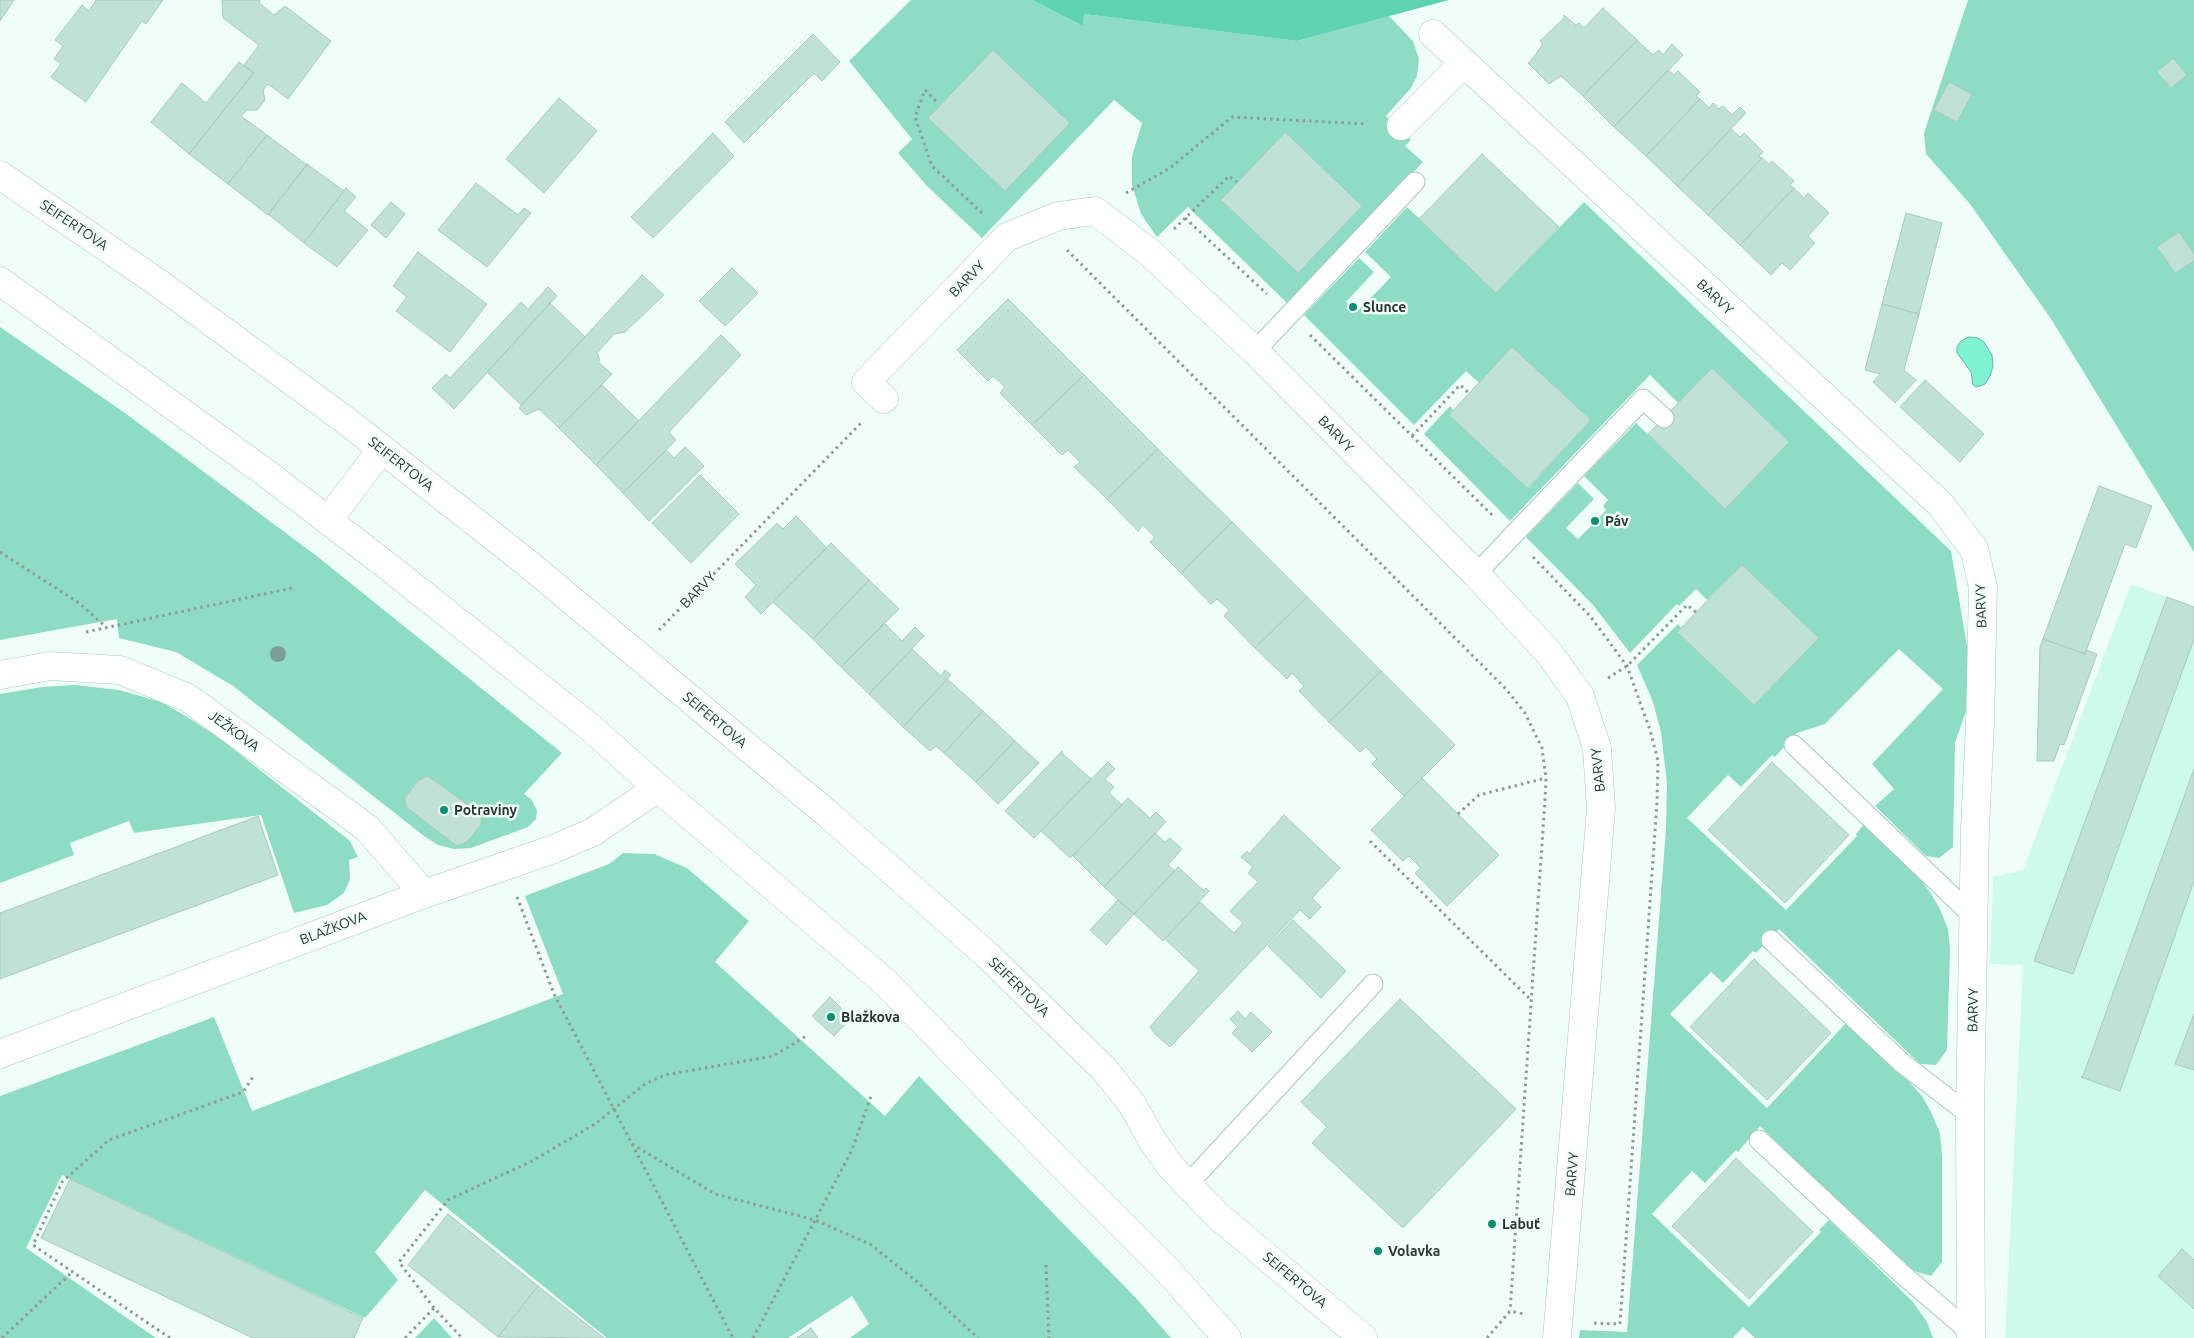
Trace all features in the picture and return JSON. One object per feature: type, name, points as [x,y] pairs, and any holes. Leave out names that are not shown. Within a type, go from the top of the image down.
[{"type":"street","name":"BARVY","points":[[1433,34],[1941,504],[1974,549],[1983,587],[1980,724],[1975,828],[1975,918],[1970,1115],[1971,1336]]},
{"type":"street","points":[[1402,126],[1464,63]]},
{"type":"street","name":"SEIFERTOVA","points":[[0,176],[157,282],[382,449],[526,562],[829,815],[986,954],[1104,1068],[1132,1104],[1152,1140],[1172,1168],[1217,1215],[1363,1338]]},
{"type":"street","name":"BARVY","points":[[884,399],[866,382],[1007,237],[1058,216],[1095,211],[1149,252],[1256,351],[1476,574],[1549,653],[1580,696],[1597,748],[1602,809],[1558,1330]]},
{"type":"street","points":[[0,281],[266,472],[591,728],[658,788],[886,983],[1060,1163],[1169,1272],[1227,1338]]},
{"type":"street","points":[[328,520],[382,449]]},
{"type":"street","name":"JEŽKOVA","points":[[0,674],[50,666],[120,670],[188,698],[367,828],[424,894]]},
{"type":"street","name":"BLAŽKOVA","points":[[0,1054],[424,894],[505,867],[593,832],[658,788]]},
{"type":"lane","points":[[1256,351],[1416,182]]},
{"type":"lane","points":[[1476,574],[1643,399],[1664,418]]},
{"type":"lane","points":[[1794,745],[1975,918]]},
{"type":"lane","points":[[1771,940],[1902,1063],[1970,1115]]},
{"type":"lane","points":[[1188,1184],[1373,984]]},
{"type":"lane","points":[[1758,1140],[1971,1336]]},
{"type":"path","points":[[936,100],[925,90],[915,117],[932,166],[1007,237]]},
{"type":"path","points":[[1095,211],[1170,168],[1232,117],[1402,126]]},
{"type":"path","points":[[1149,252],[1229,176],[1237,182]]},
{"type":"path","points":[[1185,218],[1290,315],[1513,536],[1590,616],[1627,666],[1650,730],[1658,761],[1656,813],[1620,1324],[1558,1330],[1510,1310]]},
{"type":"path","points":[[1063,247],[1506,689],[1525,713],[1542,748],[1546,778],[1510,1310],[1487,1338]]},
{"type":"path","points":[[1412,436],[1460,385],[1469,393]]},
{"type":"path","name":"BARVY","points":[[635,654],[884,399]]},
{"type":"path","points":[[0,552],[79,603],[106,627]]},
{"type":"path","points":[[78,634],[292,588]]},
{"type":"path","points":[[1580,696],[1627,666],[1687,605],[1696,612]]},
{"type":"path","points":[[1458,814],[1479,795],[1546,778]]},
{"type":"path","points":[[1370,841],[1532,1002]]},
{"type":"path","points":[[516,895],[554,994],[733,1338]]},
{"type":"path","points":[[462,1338],[434,1308],[399,1262],[448,1200],[532,1161],[596,1124],[645,1084],[665,1075],[773,1056],[808,1034]]},
{"type":"path","points":[[170,1338],[32,1245],[62,1182],[109,1140],[242,1092],[253,1077]]},
{"type":"path","points":[[753,1338],[852,1150],[872,1093]]},
{"type":"path","points":[[632,1144],[715,1194],[815,1220],[870,1244],[915,1280],[978,1338]]},
{"type":"path","points":[[1046,1265],[1049,1338]]},
{"type":"path","points":[[2,1338],[71,1273]]},
{"type":"path","points":[[405,1338],[434,1308]]},
{"type":"shaded area","points":[[911,0],[1032,0],[1083,26],[1084,14],[1297,41],[1389,16],[1413,41],[1419,59],[1417,76],[1411,88],[1386,116],[1411,140],[1405,146],[1423,162],[1288,304],[1188,207],[1157,237],[1141,214],[1132,185],[1132,156],[1142,123],[1114,100],[982,238],[928,187],[898,153],[912,139],[849,61]]},
{"type":"shaded area","points":[[1032,0],[1449,0],[1297,41],[1084,14],[1083,26]]},
{"type":"shaded area","points":[[1968,0],[2194,0],[2194,552],[2051,319],[1970,204],[1926,154],[1924,133]]},
{"type":"shaded area","points":[[1584,202],[1951,551],[1974,688],[1955,743],[1953,847],[1939,858],[1926,856],[1875,806],[1894,789],[1872,764],[1943,689],[1899,649],[1825,724],[1797,733],[1775,757],[1772,755],[1741,787],[1728,775],[1687,818],[1786,910],[1857,836],[1856,834],[1864,824],[1917,875],[1940,909],[1948,929],[1950,949],[1947,1050],[1936,1065],[1920,1064],[1779,929],[1756,953],[1753,951],[1723,983],[1711,972],[1670,1014],[1767,1108],[1846,1023],[1904,1076],[1922,1096],[1940,1133],[1942,1156],[1942,1262],[1931,1276],[1910,1270],[1760,1126],[1738,1152],[1736,1150],[1705,1183],[1692,1171],[1652,1214],[1749,1307],[1821,1232],[1819,1230],[1829,1220],[1913,1302],[1927,1322],[1933,1338],[1755,1338],[1743,1327],[1733,1338],[1579,1338],[1580,1330],[1627,1332],[1666,829],[1667,783],[1661,732],[1653,702],[1637,665],[1678,624],[1681,628],[1678,632],[1754,705],[1818,638],[1742,565],[1707,600],[1696,589],[1679,606],[1677,604],[1630,653],[1593,605],[1526,537],[1578,483],[1594,499],[1566,528],[1578,539],[1592,525],[1606,510],[1603,506],[1608,500],[1584,476],[1636,423],[1725,508],[1789,442],[1712,368],[1678,403],[1650,375],[1510,521],[1424,434],[1450,406],[1453,410],[1449,415],[1528,488],[1591,420],[1512,347],[1479,383],[1466,371],[1414,425],[1304,315],[1359,258],[1374,272],[1346,302],[1357,312],[1391,277],[1365,252],[1407,207],[1496,293]]},
{"type":"shaded area","points":[[0,327],[125,413],[318,557],[562,753],[524,794],[531,799],[537,810],[536,819],[528,827],[471,848],[454,849],[438,845],[233,686],[176,652],[119,638],[117,619],[0,640]]},
{"type":"shaded area","points":[[1969,337],[1978,338],[1984,342],[1992,355],[1993,366],[1990,376],[1985,384],[1976,387],[1973,385],[1971,372],[1957,353],[1957,347],[1961,341]]},
{"type":"shaded area","points":[[2131,584],[2194,607],[2194,1338],[2005,1338],[2023,965],[1990,964],[1993,877],[2023,870]]},
{"type":"shaded area","points":[[75,685],[119,690],[161,702],[222,740],[350,841],[358,857],[349,860],[350,879],[344,893],[327,905],[294,913],[261,815],[134,833],[129,821],[70,843],[74,855],[0,883],[0,694],[42,687]]},
{"type":"shaded area","points":[[623,853],[654,854],[687,868],[749,921],[715,962],[885,1116],[919,1076],[1135,1297],[1171,1338],[850,1338],[869,1324],[852,1296],[788,1338],[607,1338],[425,1190],[375,1252],[398,1280],[365,1318],[62,1175],[26,1248],[156,1338],[0,1338],[0,1096],[214,1017],[252,1111],[563,994],[525,896],[609,864]]},
{"type":"shaded area","points":[[434,1318],[452,1338],[415,1338]]},
{"type":"building","points":[[0,0],[14,0],[0,21]]},
{"type":"building","points":[[96,0],[163,0],[146,24],[142,21],[86,102],[51,77],[61,64],[54,59],[63,46],[55,40],[82,5],[89,11]]},
{"type":"building","points":[[222,0],[260,0],[259,3],[274,15],[285,6],[331,41],[288,99],[268,84],[263,90],[265,100],[257,110],[247,110],[241,116],[267,135],[228,184],[189,154],[254,73],[244,65],[259,45],[223,18]]},
{"type":"building","points":[[1603,8],[1637,40],[1583,96],[1561,76],[1549,84],[1528,63],[1543,44],[1540,41],[1564,18],[1564,15],[1576,25],[1579,23],[1584,28]]},
{"type":"building","points":[[813,34],[840,62],[822,81],[814,73],[744,143],[725,122]]},
{"type":"building","points":[[1637,40],[1653,55],[1659,50],[1663,55],[1672,44],[1683,55],[1614,127],[1583,96]]},
{"type":"building","points":[[993,50],[1070,123],[1005,191],[928,118]]},
{"type":"building","points":[[2173,58],[2187,75],[2171,88],[2157,72]]},
{"type":"building","points":[[239,62],[253,73],[189,154],[151,122],[182,83],[206,103]]},
{"type":"building","points":[[1668,70],[1674,75],[1678,71],[1700,92],[1696,96],[1700,99],[1646,156],[1614,127]]},
{"type":"building","points":[[1949,82],[1972,94],[1957,122],[1934,110]]},
{"type":"building","points":[[559,98],[597,131],[544,193],[506,159]]},
{"type":"building","points":[[1700,99],[1709,108],[1713,103],[1719,109],[1723,106],[1732,115],[1740,107],[1746,113],[1677,186],[1646,156]]},
{"type":"building","points":[[1731,129],[1740,137],[1744,133],[1763,152],[1759,156],[1762,158],[1708,215],[1677,186]]},
{"type":"building","points":[[1285,132],[1362,206],[1298,273],[1221,200]]},
{"type":"building","points":[[713,133],[734,156],[653,238],[631,217]]},
{"type":"building","points":[[267,135],[307,165],[268,215],[228,184]]},
{"type":"building","points":[[1482,154],[1559,227],[1496,293],[1419,219]]},
{"type":"building","points":[[1762,158],[1769,164],[1772,161],[1794,181],[1790,185],[1794,188],[1740,245],[1708,215]]},
{"type":"building","points":[[307,164],[344,191],[304,243],[268,214]]},
{"type":"building","points":[[476,183],[518,215],[524,208],[531,213],[487,267],[438,230]]},
{"type":"building","points":[[346,188],[356,197],[344,211],[368,230],[337,267],[304,243]]},
{"type":"building","points":[[1794,188],[1804,198],[1808,193],[1829,213],[1808,236],[1815,243],[1790,270],[1782,263],[1771,275],[1740,245]]},
{"type":"building","points":[[391,202],[405,214],[386,238],[371,225]]},
{"type":"building","points":[[1906,213],[1942,223],[1919,314],[1882,304]]},
{"type":"building","points":[[2179,232],[2194,254],[2194,261],[2175,273],[2157,247]]},
{"type":"building","points":[[418,252],[487,304],[450,352],[396,311],[407,297],[393,286]]},
{"type":"building","points":[[732,268],[758,293],[725,326],[699,301]]},
{"type":"building","points":[[642,275],[664,295],[625,332],[614,334],[597,353],[600,360],[598,362],[612,374],[559,428],[539,409],[526,415],[519,408]]},
{"type":"building","points":[[548,287],[557,296],[454,409],[432,388],[446,374],[450,378],[521,302],[528,309]]},
{"type":"building","points":[[1008,299],[1084,375],[1032,425],[1000,393],[1005,387],[993,376],[988,381],[957,350]]},
{"type":"building","points":[[550,303],[585,337],[521,405],[487,372]]},
{"type":"building","points":[[1882,304],[1919,314],[1904,370],[1916,380],[1895,403],[1873,382],[1880,374],[1865,370]]},
{"type":"building","points":[[721,335],[741,355],[669,432],[676,440],[623,493],[596,465]]},
{"type":"building","points":[[1512,347],[1591,420],[1527,488],[1449,415]]},
{"type":"building","points":[[1712,368],[1789,442],[1725,509],[1648,434]]},
{"type":"building","points":[[1084,375],[1158,449],[1107,499],[1074,467],[1080,462],[1068,450],[1062,455],[1032,425]]},
{"type":"building","points":[[1925,380],[1984,434],[1960,462],[1900,407]]},
{"type":"building","points":[[602,385],[639,421],[596,465],[559,428]]},
{"type":"building","points":[[685,447],[704,466],[649,521],[623,493],[666,450],[674,458]]},
{"type":"building","points":[[1158,449],[1232,522],[1181,573],[1150,542],[1155,537],[1143,525],[1138,531],[1107,499]]},
{"type":"building","points":[[700,475],[739,514],[691,563],[652,523]]},
{"type":"building","points":[[2099,486],[2152,506],[2136,548],[2125,544],[2085,654],[2043,639]]},
{"type":"building","points":[[796,516],[827,548],[761,614],[745,597],[756,585],[735,564],[777,523],[783,529]]},
{"type":"building","points":[[1232,522],[1307,597],[1255,648],[1224,616],[1229,610],[1217,599],[1211,604],[1181,573]]},
{"type":"building","points":[[831,543],[869,580],[813,639],[773,602]]},
{"type":"building","points":[[1742,565],[1819,638],[1754,705],[1677,632]]},
{"type":"building","points":[[869,580],[899,609],[841,667],[813,639]]},
{"type":"building","points":[[1307,597],[1381,671],[1329,722],[1299,691],[1304,686],[1292,673],[1287,679],[1255,648]]},
{"type":"building","points":[[2167,597],[2194,607],[2194,639],[2073,974],[2034,961]]},
{"type":"building","points":[[884,623],[902,641],[915,627],[924,636],[869,694],[841,667]]},
{"type":"building","points":[[2043,639],[2085,654],[2086,650],[2097,654],[2064,745],[2060,744],[2054,761],[2037,761],[2040,647]]},
{"type":"building","points":[[912,649],[941,676],[945,670],[951,675],[903,727],[869,694]]},
{"type":"building","points":[[1381,671],[1455,745],[1404,796],[1372,764],[1377,759],[1366,747],[1360,752],[1329,722]]},
{"type":"building","points":[[947,679],[983,711],[944,753],[936,746],[930,751],[903,727]]},
{"type":"building","points":[[983,711],[1015,741],[976,782],[944,753]]},
{"type":"building","points":[[1015,741],[1039,763],[998,804],[976,782]]},
{"type":"building","points":[[1062,751],[1091,779],[1034,838],[1005,811]]},
{"type":"building","points":[[1108,762],[1115,769],[1105,779],[1114,787],[1109,793],[1122,805],[1070,858],[1041,831]]},
{"type":"building","points":[[1772,762],[1849,835],[1785,903],[1708,830]]},
{"type":"building","points":[[2194,769],[2194,881],[2120,1091],[2081,1077],[2083,1076]]},
{"type":"building","name":"Potraviny","points":[[428,776],[481,814],[481,825],[467,842],[457,846],[406,807],[405,797],[419,780]]},
{"type":"building","points":[[1422,778],[1499,855],[1447,906],[1415,873],[1421,868],[1409,856],[1403,861],[1371,830]]},
{"type":"building","points":[[1128,798],[1150,818],[1156,812],[1166,822],[1104,887],[1073,856]]},
{"type":"building","points":[[1284,815],[1340,868],[1312,898],[1321,907],[1310,919],[1300,910],[1170,1047],[1150,1027],[1199,971],[1165,939],[1200,902],[1234,933],[1243,923],[1230,911],[1258,882],[1248,873],[1253,867],[1241,857],[1247,851],[1249,854]]},
{"type":"building","points":[[258,816],[278,875],[0,979],[0,913]]},
{"type":"building","points":[[1155,833],[1165,842],[1170,838],[1182,849],[1168,865],[1175,871],[1134,914],[1104,887]]},
{"type":"building","points":[[1178,867],[1204,891],[1206,888],[1209,891],[1163,941],[1134,914]]},
{"type":"building","points":[[1118,900],[1134,914],[1106,945],[1090,930]]},
{"type":"building","points":[[1293,920],[1346,971],[1321,998],[1268,946]]},
{"type":"building","points":[[1754,959],[1831,1033],[1767,1100],[1690,1027]]},
{"type":"building","points":[[830,997],[851,1018],[834,1036],[812,1016]]},
{"type":"building","points":[[1400,999],[1516,1109],[1403,1228],[1312,1143],[1327,1127],[1301,1102]]},
{"type":"building","points":[[1238,1011],[1245,1019],[1251,1012],[1272,1032],[1252,1052],[1232,1033],[1238,1027],[1230,1019]]},
{"type":"building","points":[[2194,1014],[2194,1070],[2175,1064]]},
{"type":"building","points":[[1736,1158],[1813,1232],[1749,1299],[1672,1226]]},
{"type":"building","points":[[70,1179],[363,1318],[354,1338],[253,1338],[41,1238]]},
{"type":"building","points":[[448,1214],[538,1286],[498,1337],[408,1265]]},
{"type":"building","points":[[2182,1249],[2194,1260],[2194,1309],[2158,1276]]},
{"type":"building","points":[[538,1286],[604,1338],[498,1337]]},
{"type":"building","points":[[811,1328],[818,1338],[797,1338]]},
{"type":"place","name":"Slunce","points":[[1353,307]]},
{"type":"place","name":"Páv","points":[[1595,521]]},
{"type":"place","name":"Potraviny","points":[[444,810]]},
{"type":"place","name":"Blažkova","points":[[831,1017]]},
{"type":"place","name":"Labuť","points":[[1492,1224]]},
{"type":"place","name":"Volavka","points":[[1378,1251]]}]
